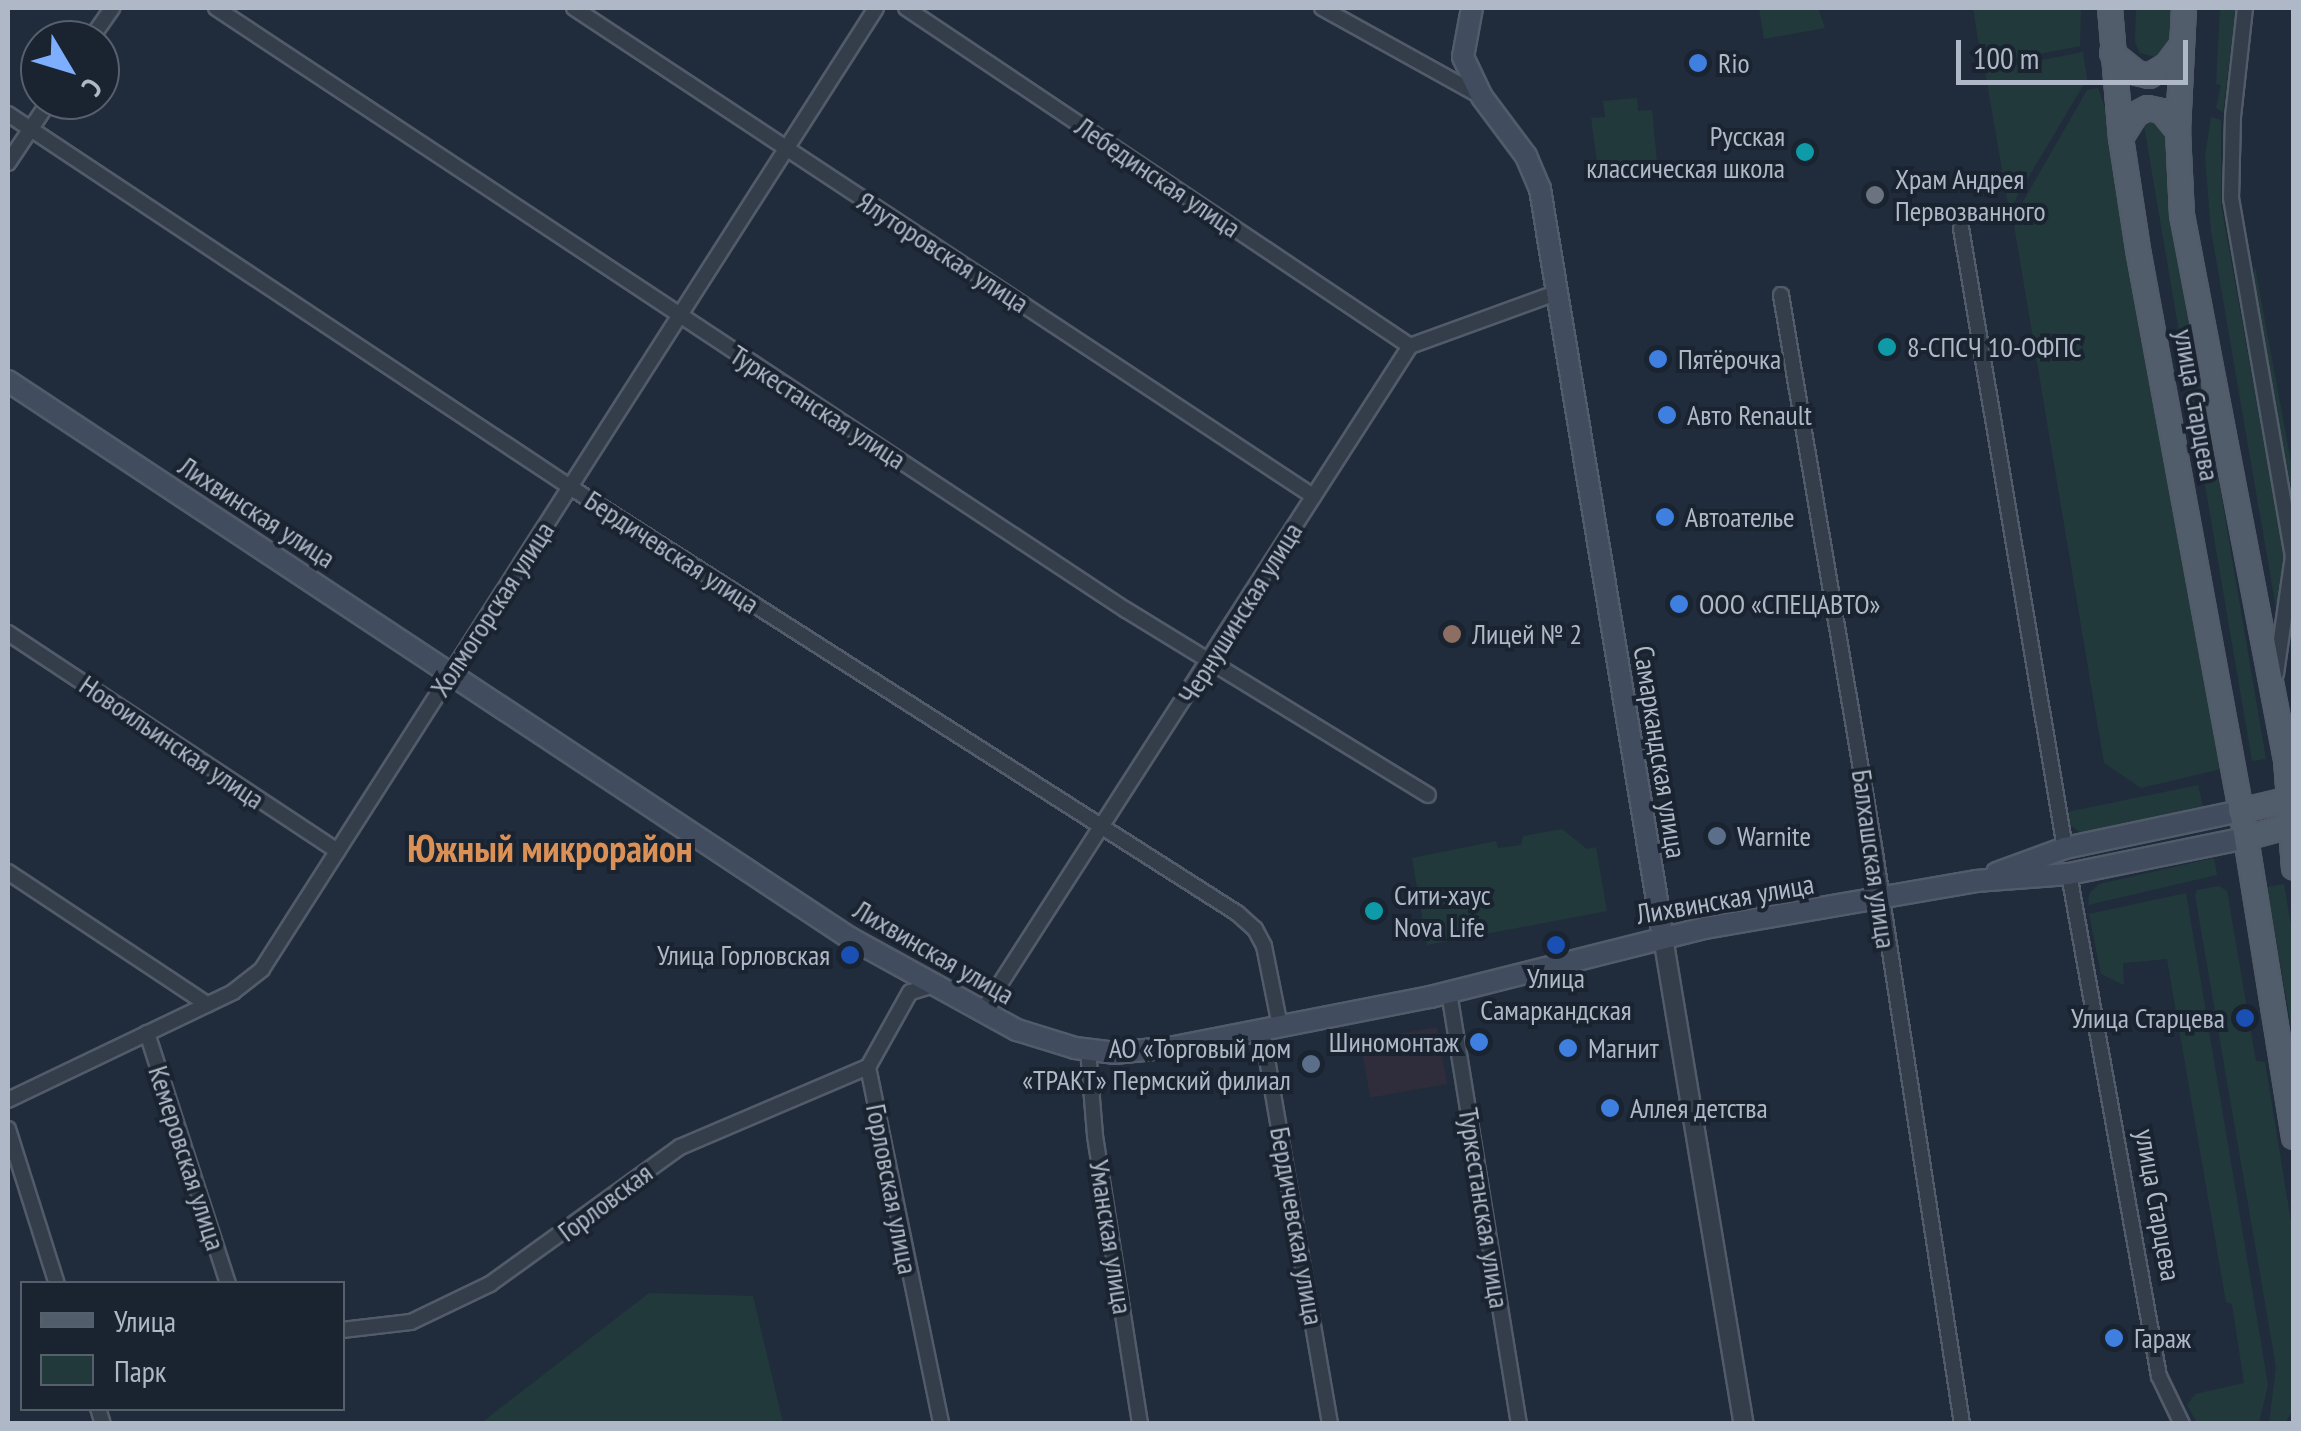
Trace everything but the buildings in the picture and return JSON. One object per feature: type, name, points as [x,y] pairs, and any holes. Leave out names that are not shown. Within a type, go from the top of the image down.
[{"type":"main road","name":"Самаркандская улица","points":[[1472,8],[1463,57],[1482,97],[1526,156],[1543,208],[1664,937]]},
{"type":"main road","name":"улица Старцева","points":[[2110,8],[2121,138],[2246,838]]},
{"type":"main road","name":"улица Старцева","points":[[2184,8],[2178,131],[2182,216],[2272,700],[2290,763],[2292,826]]},
{"type":"main road","points":[[2112,53],[2137,74],[2149,76],[2167,65],[2180,48]]},
{"type":"main road","points":[[2121,138],[2136,114],[2148,108],[2169,117],[2178,131]]},
{"type":"main road","name":"Лихвинская улица","points":[[8,380],[850,938],[1033,1037],[1088,1050],[1150,1051],[1449,992],[1664,937],[1976,881]]},
{"type":"main road","points":[[1976,881],[2066,848],[2289,799]]},
{"type":"main road","points":[[1976,881],[2069,874],[2292,826],[2294,868]]},
{"type":"main road","points":[[2246,838],[2294,1137]]},
{"type":"street","name":"Туркестанская улица","points":[[216,8],[1110,599],[1428,796]]},
{"type":"street","name":"Ялуторовская улица","points":[[574,8],[1313,496]]},
{"type":"street","name":"Холмогорская улица","points":[[8,1100],[233,992],[262,969],[876,8]]},
{"type":"street","name":"Лебединская улица","points":[[906,8],[1410,346]]},
{"type":"street","points":[[1322,8],[1482,97]]},
{"type":"street","points":[[2246,8],[2233,117],[2231,198],[2293,557],[2272,700]]},
{"type":"street","name":"Бердичевская улица","points":[[8,114],[570,487],[1255,928],[1266,952],[1271,1028],[1330,1424]]},
{"type":"street","points":[[8,163],[36,120]]},
{"type":"street","points":[[1961,228],[2066,848]]},
{"type":"street","points":[[1410,346],[1558,292]]},
{"type":"street","name":"Балхашская улица","points":[[1781,296],[1962,1424]]},
{"type":"street","name":"Чернушинская улица","points":[[982,1012],[1103,830],[1410,346]]},
{"type":"street","name":"Новоильинская улица","points":[[8,633],[337,852]]},
{"type":"street","points":[[8,872],[206,1004]]},
{"type":"street","name":"улица Старцева","points":[[2069,874],[2159,1376],[2182,1424]]},
{"type":"street","name":"Самаркандская улица","points":[[1664,937],[1744,1424]]},
{"type":"street","name":"Горловская улица","points":[[938,984],[910,992],[868,1068],[940,1424]]},
{"type":"street","name":"Туркестанская улица","points":[[1449,992],[1519,1424]]},
{"type":"street","name":"Кемеровская улица","points":[[147,1032],[227,1281]]},
{"type":"street","name":"Уманская улица","points":[[1088,1050],[1096,1136],[1140,1424]]},
{"type":"street","name":"Горловская","points":[[345,1330],[411,1322],[490,1284],[680,1147],[868,1068]]},
{"type":"street","points":[[8,1129],[57,1281]]},
{"type":"shaded area","points":[[1437,1027],[1447,1084],[1370,1098],[1360,1041]]},
{"type":"green space","points":[[1759,8],[1818,8],[1825,28],[1764,39]]},
{"type":"green space","points":[[1973,8],[2081,8],[2080,46],[1982,65]]},
{"type":"green space","points":[[2136,8],[2172,8],[2169,44],[2159,58],[2140,53],[2135,42]]},
{"type":"green space","points":[[2220,8],[2236,8],[2223,112],[2216,108],[2221,85],[2216,84]]},
{"type":"green space","points":[[2083,52],[2087,79],[2009,210],[1985,71]]},
{"type":"green space","points":[[2098,88],[2114,133],[2221,769],[2141,788],[2104,763],[2013,219],[2087,90]]},
{"type":"green space","points":[[1637,98],[1638,111],[1652,110],[1657,162],[1643,163],[1644,177],[1613,180],[1611,167],[1598,168],[1591,118],[1605,117],[1603,101]]},
{"type":"green space","points":[[2211,117],[2221,120],[2221,204],[2284,556],[2278,620],[2211,230],[2205,157]]},
{"type":"green space","points":[[2155,118],[2169,126],[2184,275],[2266,759],[2252,761],[2144,126]]},
{"type":"green space","points":[[2255,267],[2293,473],[2293,497],[2251,284]]},
{"type":"green space","points":[[2198,785],[2203,806],[2081,833],[2068,823],[2067,812]]},
{"type":"green space","points":[[1562,829],[1587,849],[1596,847],[1607,911],[1427,945],[1412,858],[1496,841],[1498,848],[1521,845],[1523,836]]},
{"type":"green space","points":[[2214,858],[2217,875],[2088,905],[2089,894],[2099,884]]},
{"type":"green space","points":[[2284,884],[2293,937],[2293,1038],[2267,887]]},
{"type":"green space","points":[[2219,886],[2227,891],[2256,1061],[2265,1062],[2293,1234],[2294,1408],[2285,1423],[2269,1423],[2276,1367],[2195,895],[2197,890]]},
{"type":"green space","points":[[2186,893],[2268,1385],[2259,1423],[2197,1423],[2187,1405],[2195,1394],[2244,1383],[2232,1304],[2226,1302],[2167,959],[2123,963],[2124,985],[2101,974],[2089,914]]},
{"type":"green space","points":[[649,1293],[753,1296],[783,1423],[481,1423]]},
{"type":"place","name":"Rio","points":[[1698,63]]},
{"type":"place","name":"Русская классическая школа","points":[[1805,152]]},
{"type":"place","name":"Храм Андрея Первозванного","points":[[1875,195]]},
{"type":"place","name":"8-СПСЧ 10-ОФПС","points":[[1887,347]]},
{"type":"place","name":"Пятёрочка","points":[[1658,359]]},
{"type":"place","name":"Авто Renault","points":[[1667,415]]},
{"type":"place","name":"Автоателье","points":[[1665,517]]},
{"type":"place","name":"ООО «СПЕЦАВТО»","points":[[1679,604]]},
{"type":"place","name":"Лицей № 2","points":[[1452,634]]},
{"type":"place","name":"Warnite","points":[[1717,836]]},
{"type":"place","name":"Сити-хаус Nova Life","points":[[1374,911]]},
{"type":"place","name":"Улица Самаркандская","points":[[1556,945]]},
{"type":"place","name":"Улица Горловская","points":[[850,955]]},
{"type":"place","name":"Улица Старцева","points":[[2245,1018]]},
{"type":"place","name":"Шинoмонтаж","points":[[1479,1042]]},
{"type":"place","name":"Магнит","points":[[1568,1048]]},
{"type":"place","name":"АО «Торговый дом «ТРАКТ» Пермский филиал","points":[[1311,1064]]},
{"type":"place","name":"Аллея детства","points":[[1610,1108]]},
{"type":"place","name":"Гараж","points":[[2114,1338]]},
{"type":"district","name":"Южный микрорайон","points":[[550,848]]}]
